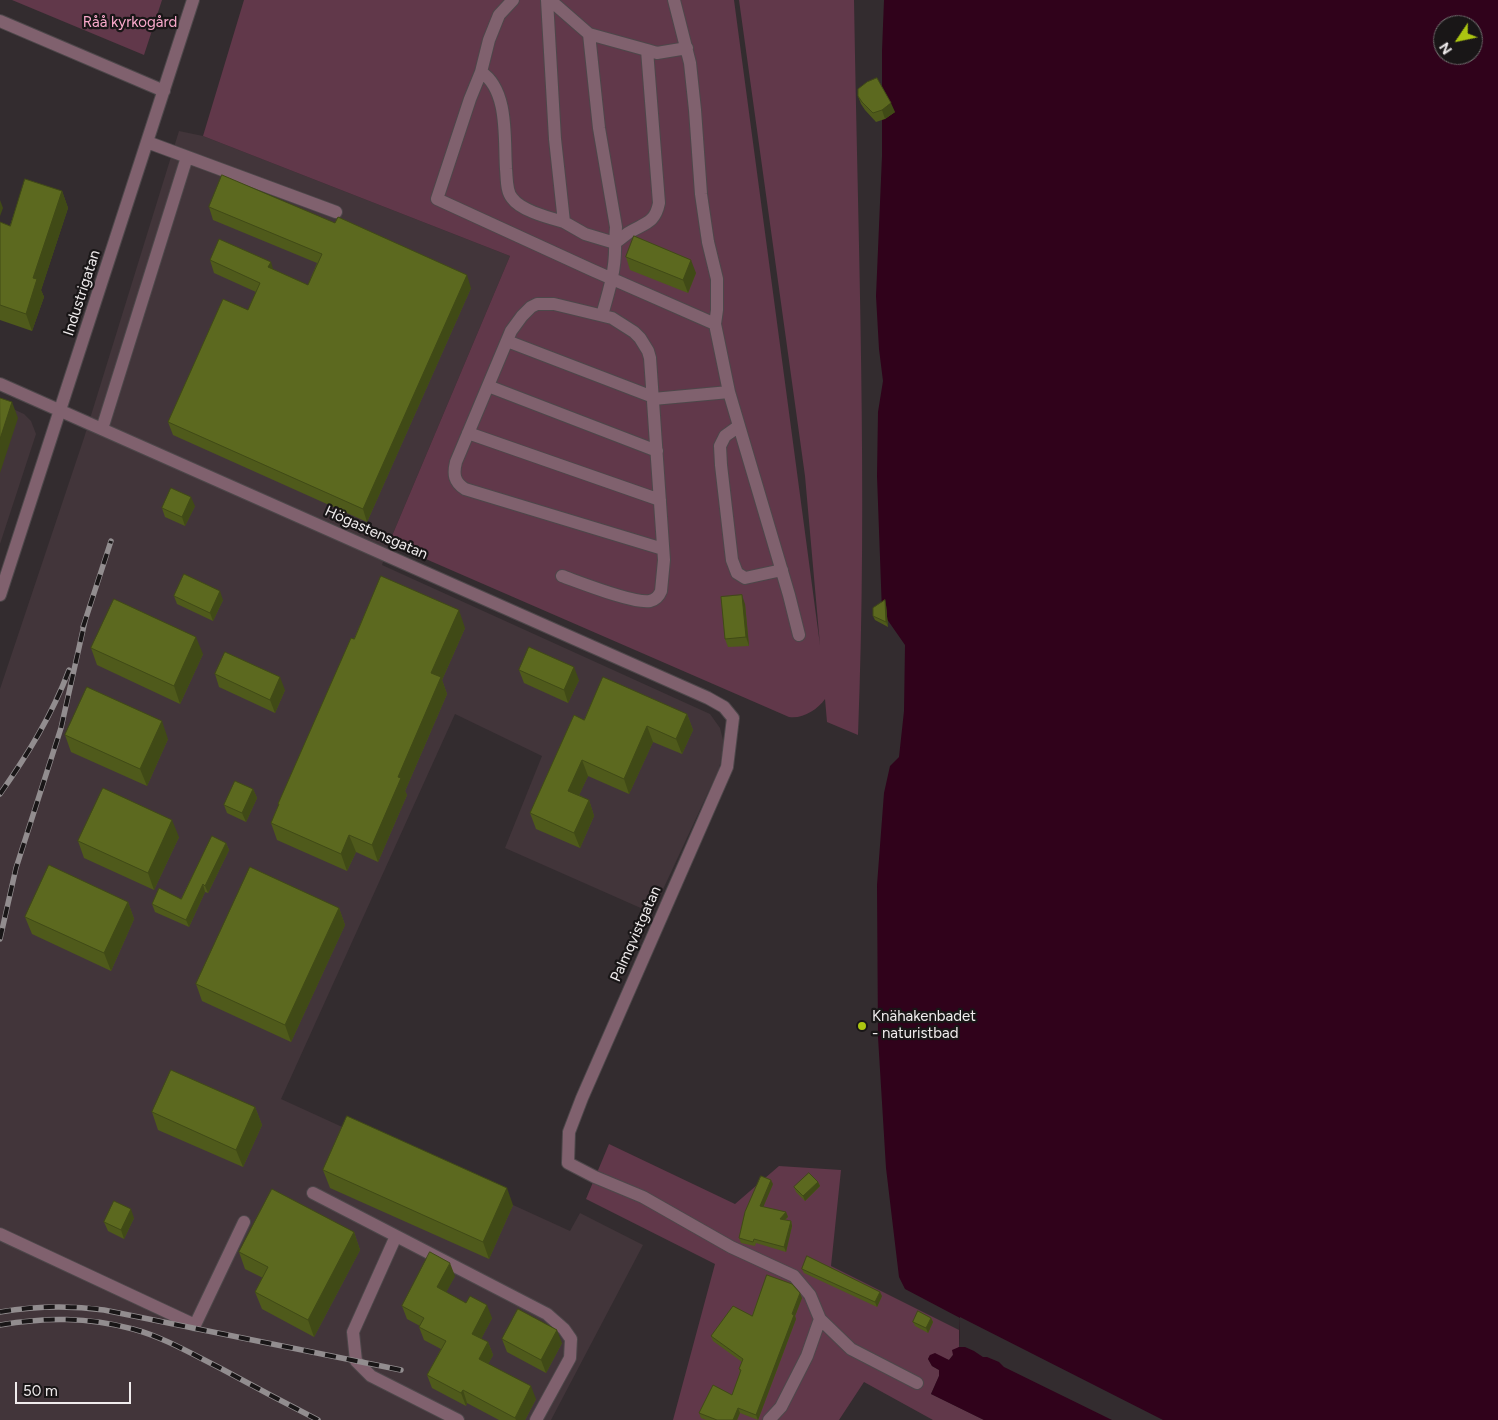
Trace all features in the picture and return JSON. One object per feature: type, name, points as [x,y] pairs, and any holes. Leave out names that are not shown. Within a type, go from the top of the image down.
[{"type":"street","name":"Industrigatan","points":[[0,595],[193,0]]},
{"type":"street","points":[[513,0],[499,14],[489,40],[481,72],[470,99],[437,199],[714,324]]},
{"type":"street","points":[[549,0],[555,140],[564,222]]},
{"type":"street","points":[[549,0],[589,34],[657,52],[687,48]]},
{"type":"street","points":[[674,0],[690,63],[696,110],[701,194],[708,242],[717,279],[717,310],[714,324],[729,392],[799,634]]},
{"type":"street","points":[[0,21],[164,91]]},
{"type":"street","points":[[589,34],[600,128],[616,227],[616,262],[602,315]]},
{"type":"street","points":[[615,243],[629,232],[648,223],[656,214],[659,203],[647,50]]},
{"type":"street","points":[[481,72],[487,75],[495,86],[502,103],[506,175],[508,191],[512,199],[530,210],[564,222],[585,234],[615,243]]},
{"type":"street","points":[[147,142],[336,212]]},
{"type":"street","points":[[102,429],[187,157]]},
{"type":"street","points":[[562,576],[640,601],[652,600],[661,591],[664,567],[663,549],[657,451],[650,358],[645,344],[634,332],[612,318],[554,304],[537,304],[522,316],[507,341],[456,462],[454,470],[455,479],[462,487],[663,549]]},
{"type":"street","points":[[507,341],[653,398],[729,392]]},
{"type":"street","name":"Högastensgatan","points":[[0,384],[708,698],[724,707],[733,718]]},
{"type":"street","points":[[488,386],[657,451]]},
{"type":"street","points":[[739,426],[725,436],[720,446],[720,465],[732,560],[737,573],[745,578],[782,570]]},
{"type":"street","points":[[468,433],[660,500]]},
{"type":"street","name":"Palmqvistgatan","points":[[733,718],[728,766],[579,1107],[569,1132],[568,1163],[643,1197],[731,1247],[794,1276],[810,1295],[820,1319]]},
{"type":"street","points":[[313,1193],[547,1314],[564,1329],[571,1340],[570,1358],[536,1420]]},
{"type":"street","points":[[0,1234],[194,1325],[244,1222]]},
{"type":"street","points":[[396,1236],[353,1332],[356,1361],[371,1376],[458,1420]]},
{"type":"street","points":[[769,1420],[781,1407],[807,1356],[820,1319],[851,1348],[917,1383]]},
{"type":"shaded area","points":[[884,0],[1498,0],[1498,1420],[984,1420],[931,1394],[939,1376],[939,1370],[932,1366],[928,1359],[930,1355],[935,1353],[949,1360],[953,1355],[952,1350],[959,1347],[960,1318],[905,1289],[899,1277],[886,1168],[878,1037],[877,885],[884,793],[890,766],[899,757],[904,711],[905,645],[882,612],[877,476],[878,412],[883,381],[876,296],[882,156]]},
{"type":"shaded area","points":[[179,131],[203,136],[510,256],[389,543],[382,565],[710,714],[720,728],[724,744],[719,769],[652,913],[505,848],[542,756],[455,714],[281,1099],[570,1231],[580,1213],[643,1245],[551,1420],[0,1420],[0,689],[84,438]]},
{"type":"shaded area","points":[[0,403],[24,414],[31,421],[36,434],[0,544]]},
{"type":"green space","name":"Råå kyrkogård","points":[[12,0],[162,0],[144,55]]},
{"type":"green space","points":[[244,0],[734,0],[820,645],[805,476],[739,0],[854,0],[862,459],[861,643],[858,735],[827,722],[825,699],[809,713],[799,717],[789,717],[389,543],[510,256],[203,136]]},
{"type":"green space","points":[[609,1144],[735,1204],[779,1166],[841,1170],[831,1266],[959,1330],[959,1347],[949,1360],[930,1355],[928,1359],[932,1366],[939,1370],[939,1376],[931,1394],[984,1420],[933,1420],[864,1382],[839,1420],[673,1420],[715,1264],[586,1199]]},
{"type":"pier","points":[[960,1317],[1163,1420],[1112,1420],[1004,1367],[999,1362],[983,1357],[965,1347],[959,1347]]},
{"type":"building","points":[[877,78],[891,103],[882,110],[873,113],[858,96],[858,89],[867,82]]},
{"type":"building","points":[[222,175],[335,223],[338,217],[467,275],[363,509],[168,422],[223,299],[248,310],[260,283],[210,260],[219,239],[271,262],[268,267],[308,285],[322,254],[209,207]]},
{"type":"building","points":[[25,179],[62,191],[33,278],[37,279],[26,314],[0,305],[0,222],[10,226]]},
{"type":"building","points":[[634,236],[691,260],[683,280],[626,257]]},
{"type":"building","points":[[0,398],[12,402],[0,439]]},
{"type":"building","points":[[171,488],[191,497],[182,517],[162,508]]},
{"type":"building","points":[[184,574],[220,591],[210,613],[174,596]]},
{"type":"building","points":[[381,576],[459,610],[431,673],[441,677],[398,777],[401,778],[372,845],[349,835],[341,854],[271,823],[351,638],[354,639]]},
{"type":"building","points":[[742,595],[746,637],[725,639],[721,597]]},
{"type":"building","points":[[114,599],[196,637],[174,686],[91,648]]},
{"type":"building","points":[[885,600],[886,622],[873,616],[873,608]]},
{"type":"building","points":[[529,647],[574,667],[564,690],[519,670]]},
{"type":"building","points":[[225,652],[280,677],[270,700],[215,674]]},
{"type":"building","points":[[603,677],[687,714],[676,739],[647,726],[624,779],[582,760],[568,791],[589,800],[574,833],[530,813],[574,715],[584,720]]},
{"type":"building","points":[[87,687],[162,721],[140,769],[65,735]]},
{"type":"building","points":[[235,781],[253,789],[242,813],[224,805]]},
{"type":"building","points":[[103,788],[172,820],[148,873],[78,841]]},
{"type":"building","points":[[212,836],[226,843],[205,886],[203,884],[186,920],[152,904],[159,888],[181,899]]},
{"type":"building","points":[[49,865],[128,902],[104,953],[25,917]]},
{"type":"building","points":[[250,867],[339,908],[285,1025],[196,984]]},
{"type":"building","points":[[171,1070],[255,1107],[236,1150],[152,1112]]},
{"type":"building","points":[[347,1116],[507,1188],[483,1242],[323,1170]]},
{"type":"building","points":[[809,1173],[818,1182],[803,1196],[794,1187]]},
{"type":"building","points":[[761,1176],[771,1180],[760,1206],[786,1212],[780,1219],[791,1221],[784,1247],[754,1239],[753,1242],[739,1238],[745,1212]]},
{"type":"building","points":[[272,1189],[354,1232],[308,1320],[255,1292],[268,1267],[239,1252]]},
{"type":"building","points":[[114,1201],[131,1209],[121,1230],[104,1222]]},
{"type":"building","points":[[430,1252],[450,1263],[437,1287],[466,1303],[470,1296],[487,1305],[472,1334],[488,1342],[479,1359],[531,1386],[515,1418],[463,1390],[461,1393],[427,1375],[446,1341],[419,1327],[424,1318],[402,1306]]},
{"type":"building","points":[[807,1256],[880,1292],[875,1302],[802,1269]]},
{"type":"building","points":[[767,1275],[792,1284],[800,1293],[792,1314],[794,1315],[756,1415],[738,1408],[733,1420],[717,1420],[699,1413],[713,1385],[732,1395],[743,1359],[711,1336],[733,1306],[752,1316]]},
{"type":"building","points":[[518,1309],[557,1330],[541,1360],[502,1339]]},
{"type":"building","points":[[918,1311],[931,1318],[926,1328],[913,1322]]},
{"type":"railway","points":[[83,627],[111,541]]},
{"type":"railway","points":[[0,939],[16,868],[61,728],[85,621]]},
{"type":"railway","points":[[0,794],[39,734],[69,670]]},
{"type":"railway","points":[[0,1312],[52,1307],[104,1310],[401,1370]]},
{"type":"railway","points":[[0,1325],[50,1320],[83,1320],[133,1329],[177,1346],[318,1420]]},
{"type":"place","name":"Knähakenbadet - naturistbad","points":[[862,1026]]}]
